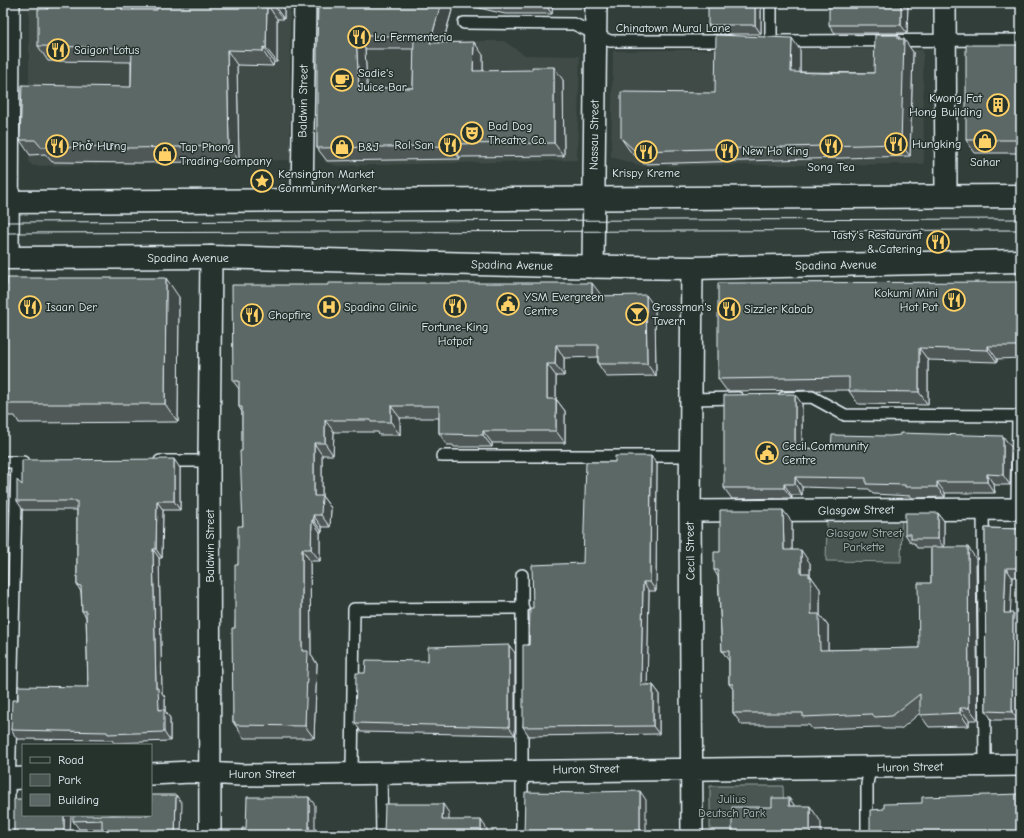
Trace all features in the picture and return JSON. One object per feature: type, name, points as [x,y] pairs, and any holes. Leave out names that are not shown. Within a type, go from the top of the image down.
[{"type":"main road","points":[[6,202],[593,197],[1021,196]]},
{"type":"main road","name":"Spadina Avenue","points":[[6,258],[211,257],[593,267],[692,268],[1021,261]]},
{"type":"street","points":[[6,258],[9,3]]},
{"type":"street","name":"Baldwin Street","points":[[302,199],[305,3]]},
{"type":"street","name":"Nassau Street","points":[[593,267],[596,3]]},
{"type":"street","points":[[944,3],[946,196]]},
{"type":"street","name":"Baldwin Street","points":[[210,835],[209,461],[211,257]]},
{"type":"street","name":"Cecil Street","points":[[692,268],[690,399],[692,835]]},
{"type":"street","name":"Glasgow Street","points":[[690,511],[1019,508]]},
{"type":"street","name":"Huron Street","points":[[152,774],[210,773],[241,775],[521,770],[870,768],[1021,765]]},
{"type":"lane","points":[[771,3],[767,41],[944,42],[1021,40]]},
{"type":"lane","name":"Chinatown Mural Lane","points":[[464,23],[574,24],[610,41],[740,41]]},
{"type":"lane","points":[[774,398],[812,397],[845,415],[1018,416],[1019,508]]},
{"type":"lane","points":[[690,399],[752,398]]},
{"type":"lane","points":[[442,456],[691,456]]},
{"type":"lane","points":[[150,461],[209,461]]},
{"type":"lane","points":[[3,462],[33,462]]},
{"type":"lane","points":[[8,835],[12,779],[17,462]]},
{"type":"lane","points":[[983,508],[985,765]]},
{"type":"lane","points":[[522,575],[522,835]]},
{"type":"lane","points":[[352,773],[354,609],[523,608]]},
{"type":"lane","points":[[867,835],[867,784],[870,768]]},
{"type":"lane","points":[[382,772],[382,835]]},
{"type":"shaded area","points":[[29,3],[290,3],[290,160],[33,166],[29,162]]},
{"type":"shaded area","points":[[447,41],[504,41],[525,55],[580,56],[577,160],[337,166],[324,162],[325,50],[439,50]]},
{"type":"shaded area","points":[[801,48],[923,50],[924,164],[642,166],[611,157],[613,51]]},
{"type":"green space","name":"Glasgow Street Parkette","points":[[827,519],[902,519],[901,562],[826,561]]},
{"type":"green space","name":"Julius Deutsch Park","points":[[710,786],[783,786],[784,814],[743,835],[710,835]]},
{"type":"building","points":[[48,3],[122,3],[122,10],[157,10],[157,3],[273,3],[267,4],[266,48],[263,47],[263,51],[227,50],[229,146],[131,148],[41,147],[35,140],[20,140],[22,85],[131,87],[132,48],[38,46],[38,9],[48,9]]},
{"type":"building","points":[[318,3],[441,3],[430,43],[474,42],[473,71],[532,70],[532,67],[554,67],[554,143],[317,148]],"holes":[[[356,36],[414,36],[413,88],[359,88]]]},
{"type":"building","points":[[708,3],[755,3],[755,25],[708,25]]},
{"type":"building","points":[[829,3],[901,3],[901,25],[829,25]]},
{"type":"building","points":[[716,35],[792,38],[791,72],[874,73],[875,35],[898,35],[898,39],[904,39],[901,144],[635,151],[621,138],[621,92],[715,93]]},
{"type":"building","name":"Kwong Fat Hong Building","points":[[966,45],[1021,45],[1021,140],[966,140]]},
{"type":"building","points":[[7,278],[166,278],[165,404],[6,404],[7,398],[3,398],[3,285],[7,285]]},
{"type":"building","points":[[1021,282],[1021,346],[988,346],[988,350],[919,348],[919,392],[849,391],[849,377],[718,379],[718,283]]},
{"type":"building","points":[[328,283],[592,283],[592,296],[646,295],[647,364],[598,364],[598,345],[556,345],[555,364],[547,364],[547,399],[556,399],[556,431],[483,431],[483,435],[439,433],[439,406],[391,406],[391,422],[371,422],[371,420],[325,420],[325,443],[314,443],[314,496],[322,496],[321,515],[313,515],[314,520],[312,520],[311,549],[302,549],[302,651],[308,651],[305,726],[235,725],[235,722],[233,722],[232,628],[235,628],[235,565],[238,565],[238,526],[243,526],[240,451],[242,451],[242,407],[239,407],[239,381],[233,381],[232,285],[328,285]]},
{"type":"building","points":[[795,394],[795,448],[831,449],[832,435],[890,436],[900,435],[900,433],[1003,436],[1003,475],[987,474],[987,482],[937,482],[937,487],[905,487],[905,485],[866,484],[866,478],[795,477],[795,484],[784,484],[784,488],[724,488],[724,395]]},
{"type":"building","points":[[1016,435],[1021,435],[1021,474],[1016,473]]},
{"type":"building","points":[[615,456],[651,456],[650,582],[643,582],[641,685],[653,685],[653,726],[523,727],[523,645],[529,645],[530,608],[533,608],[532,565],[583,563],[586,462],[615,462]]},
{"type":"building","points":[[174,459],[174,501],[157,501],[156,549],[153,549],[156,688],[158,688],[159,710],[164,709],[164,732],[108,734],[107,732],[11,730],[12,700],[18,700],[18,686],[88,687],[86,611],[82,611],[81,586],[77,585],[77,501],[17,501],[17,480],[22,485],[22,460]]},
{"type":"building","points":[[720,510],[783,510],[784,550],[801,550],[801,573],[809,573],[809,577],[811,576],[811,614],[819,614],[820,650],[919,648],[918,583],[931,583],[931,547],[968,547],[969,708],[960,708],[960,713],[920,715],[920,694],[892,716],[875,717],[872,714],[803,717],[803,713],[733,713],[733,684],[729,684],[729,651],[722,651],[718,570],[714,570],[714,552],[720,552]]},
{"type":"building","points":[[905,513],[938,513],[938,539],[911,539],[911,534],[905,534]]},
{"type":"building","points":[[985,528],[1021,529],[1021,568],[1006,568],[1004,613],[1013,613],[1012,712],[986,711]]},
{"type":"building","points":[[509,645],[509,727],[355,723],[356,673],[365,673],[366,660],[428,661],[428,647]]},
{"type":"building","points":[[640,791],[640,835],[524,835],[525,792],[591,793]]},
{"type":"building","points":[[1020,794],[1021,835],[870,835],[870,810],[884,809],[884,804],[922,803],[922,797]]},
{"type":"building","points":[[152,795],[176,795],[175,835],[102,835],[102,820],[73,821],[73,816],[152,816]]},
{"type":"building","points":[[247,797],[309,797],[309,835],[242,835],[242,828],[246,828]]},
{"type":"building","points":[[772,798],[789,798],[789,806],[810,806],[810,835],[732,835],[732,807],[772,807]]},
{"type":"building","points":[[14,799],[22,799],[22,816],[64,816],[64,835],[14,835]]},
{"type":"building","points":[[385,804],[443,804],[442,820],[481,820],[481,835],[384,835]]},
{"type":"tram line","points":[[3,222],[1021,219]]},
{"type":"tram line","points":[[3,233],[1021,230]]},
{"type":"place","name":"La Fermenteria","points":[[359,37]]},
{"type":"place","name":"Saigon Lotus","points":[[58,50]]},
{"type":"place","name":"Sadie's Juice Bar","points":[[342,80]]},
{"type":"place","name":"Kwong Fat Hong Building","points":[[998,105]]},
{"type":"place","name":"Bad Dog Theatre Co.","points":[[472,133]]},
{"type":"place","name":"Sahar","points":[[985,141]]},
{"type":"place","name":"Hungking","points":[[896,144]]},
{"type":"place","name":"Rol San","points":[[450,145]]},
{"type":"place","name":"Phở Hưng","points":[[57,146]]},
{"type":"place","name":"Song Tea","points":[[831,146]]},
{"type":"place","name":"B&J","points":[[342,147]]},
{"type":"place","name":"New Ho King","points":[[727,151]]},
{"type":"place","name":"Krispy Kreme","points":[[646,152]]},
{"type":"place","name":"Tap Phong Trading Company","points":[[165,154]]},
{"type":"place","name":"Kensington Market Community Marker","points":[[262,181]]},
{"type":"place","name":"Tasty's Restaurant & Catering","points":[[938,242]]},
{"type":"place","name":"Kokumi Mini Hot Pot","points":[[954,300]]},
{"type":"place","name":"YSM Evergreen Centre","points":[[508,304]]},
{"type":"place","name":"Fortune-King Hotpot","points":[[455,306]]},
{"type":"place","name":"Isaan Der","points":[[30,307]]},
{"type":"place","name":"Spadina Clinic","points":[[329,307]]},
{"type":"place","name":"Sizzler Kabab","points":[[729,309]]},
{"type":"place","name":"Grossman's Tavern","points":[[637,314]]},
{"type":"place","name":"Chopfire","points":[[252,315]]},
{"type":"place","name":"Cecil Community Centre","points":[[767,453]]}]
